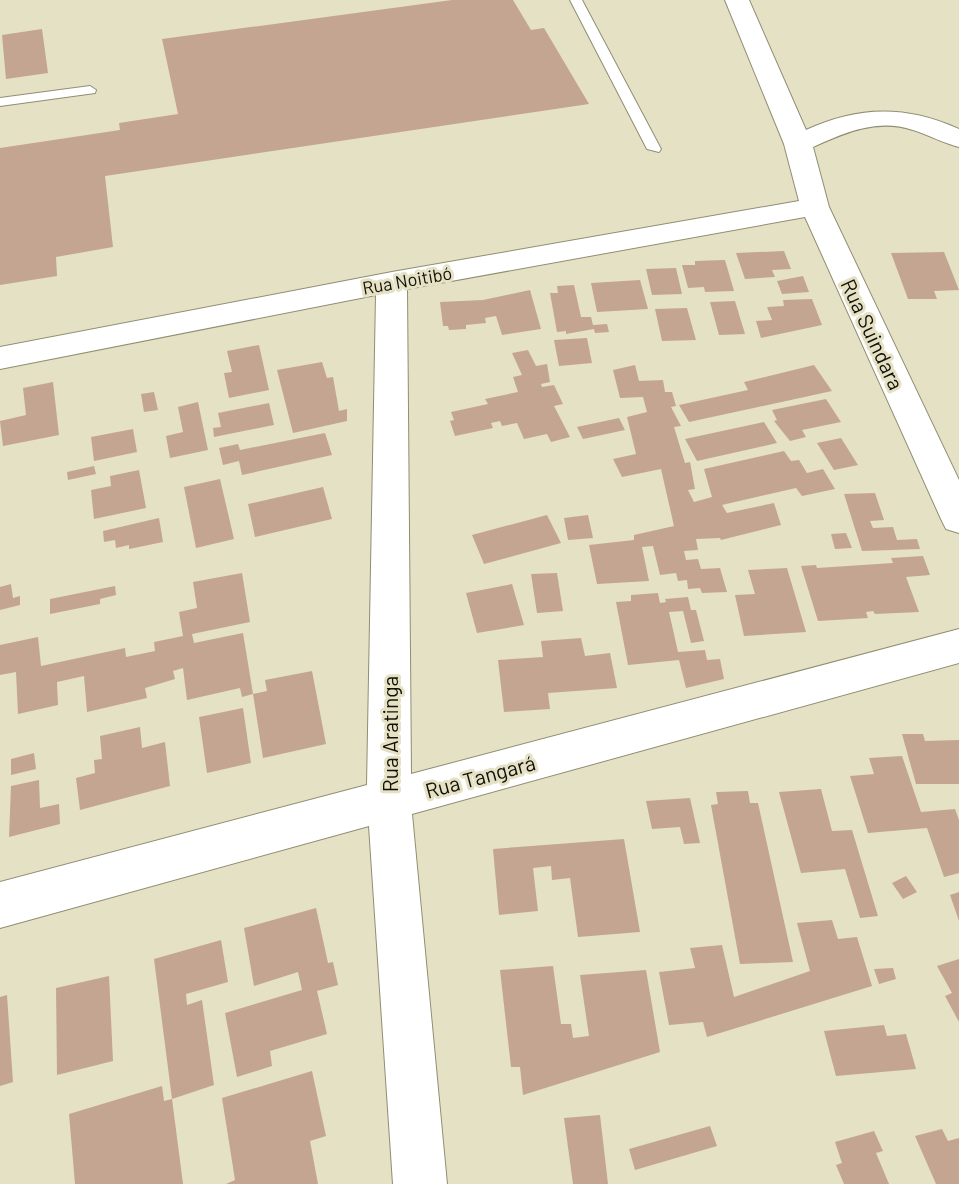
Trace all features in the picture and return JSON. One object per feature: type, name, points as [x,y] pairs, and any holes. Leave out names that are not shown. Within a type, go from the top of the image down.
[{"type":"street","name":"Rua Suindara","points":[[737,0],[798,144],[815,207],[959,520]]},
{"type":"street","points":[[798,144],[844,122],[872,117],[914,120],[959,139]]},
{"type":"street","name":"Rua Noitibó","points":[[0,358],[392,282],[815,207]]},
{"type":"street","name":"Rua Aratinga","points":[[392,282],[389,801],[420,1184]]},
{"type":"street","name":"Rua Tangará","points":[[0,905],[959,646]]},
{"type":"lane","points":[[576,0],[654,149]]},
{"type":"lane","points":[[0,102],[90,90]]},
{"type":"building","points":[[452,0],[513,0],[531,30],[544,28],[589,104],[105,176],[113,247],[56,257],[57,276],[0,285],[0,148],[120,130],[119,123],[178,114],[162,39]]},
{"type":"building","points":[[42,29],[48,73],[6,79],[2,35]]},
{"type":"building","points":[[784,251],[791,269],[772,270],[775,277],[745,279],[736,253]]},
{"type":"building","points":[[944,252],[959,290],[934,291],[937,299],[908,299],[891,253]]},
{"type":"building","points":[[725,260],[734,291],[705,292],[704,287],[688,288],[682,265],[695,265],[695,261]]},
{"type":"building","points":[[676,268],[682,294],[652,295],[646,269]]},
{"type":"building","points":[[803,276],[809,292],[782,294],[777,281]]},
{"type":"building","points":[[640,280],[648,309],[597,312],[591,283]]},
{"type":"building","points":[[574,285],[581,317],[591,317],[593,325],[607,324],[609,332],[595,333],[594,329],[566,334],[566,331],[557,332],[550,293],[558,293],[557,286]]},
{"type":"building","points":[[530,290],[541,329],[502,335],[496,316],[485,318],[486,323],[466,325],[466,329],[449,330],[448,326],[443,326],[440,302],[483,300]]},
{"type":"building","points":[[812,299],[822,325],[761,338],[756,321],[772,320],[767,307],[784,306],[783,300]]},
{"type":"building","points":[[735,301],[745,334],[719,335],[710,302]]},
{"type":"building","points":[[687,308],[696,340],[662,341],[655,309]]},
{"type":"building","points":[[587,338],[592,363],[559,366],[554,340]]},
{"type":"building","points":[[259,345],[269,390],[229,398],[224,373],[232,372],[227,351]]},
{"type":"building","points":[[528,350],[536,366],[547,364],[550,382],[541,384],[542,387],[554,385],[563,404],[554,406],[570,437],[551,442],[547,434],[524,439],[517,423],[502,426],[500,421],[491,423],[493,428],[455,436],[450,421],[454,420],[451,412],[488,404],[485,399],[518,392],[513,377],[522,375],[512,353]]},
{"type":"building","points":[[322,362],[327,378],[333,377],[339,411],[347,409],[347,421],[293,433],[277,370]]},
{"type":"building","points":[[635,365],[639,381],[663,380],[665,392],[672,392],[676,406],[671,407],[681,426],[674,427],[685,463],[690,462],[695,489],[688,490],[694,502],[712,497],[704,469],[784,451],[791,461],[799,460],[807,473],[823,469],[835,489],[802,496],[796,488],[722,505],[727,513],[774,503],[781,525],[721,540],[696,539],[698,550],[684,551],[686,560],[698,559],[701,569],[720,568],[727,592],[702,593],[700,588],[688,589],[687,580],[678,581],[676,573],[660,575],[653,546],[642,547],[649,581],[597,584],[589,545],[634,540],[634,535],[674,526],[661,469],[622,477],[613,459],[636,454],[627,417],[647,412],[643,397],[620,398],[613,370]]},
{"type":"building","points":[[814,365],[832,391],[689,422],[679,405],[748,390],[744,382]]},
{"type":"building","points":[[53,382],[59,435],[3,446],[0,421],[26,415],[23,388]]},
{"type":"building","points":[[154,392],[158,410],[144,412],[141,394]]},
{"type":"building","points":[[826,399],[841,422],[802,430],[806,437],[790,441],[774,421],[777,420],[772,410]]},
{"type":"building","points":[[198,402],[208,450],[170,458],[166,436],[183,432],[178,407]]},
{"type":"building","points":[[269,403],[274,425],[214,437],[213,428],[221,427],[218,413]]},
{"type":"building","points":[[619,418],[625,430],[583,439],[577,427]]},
{"type":"building","points":[[764,422],[777,443],[697,461],[685,439]]},
{"type":"building","points":[[133,429],[137,452],[94,461],[91,437]]},
{"type":"building","points":[[325,433],[332,455],[242,475],[239,461],[223,465],[219,448],[238,444],[240,450]]},
{"type":"building","points":[[841,438],[858,465],[834,470],[817,443]]},
{"type":"building","points":[[94,466],[96,474],[68,480],[67,472]]},
{"type":"building","points":[[139,470],[146,508],[94,519],[91,490],[111,486],[110,476]]},
{"type":"building","points":[[220,479],[234,539],[196,548],[184,487]]},
{"type":"building","points":[[323,487],[332,519],[255,537],[248,504]]},
{"type":"building","points":[[875,493],[884,520],[870,521],[873,528],[893,527],[897,540],[917,539],[920,549],[862,551],[844,494]]},
{"type":"building","points":[[547,515],[561,543],[484,564],[472,535]]},
{"type":"building","points":[[588,515],[593,538],[568,540],[564,518]]},
{"type":"building","points":[[159,518],[163,542],[129,549],[129,545],[116,548],[115,540],[104,542],[103,531]]},
{"type":"building","points":[[846,533],[852,548],[835,549],[831,534]]},
{"type":"building","points":[[923,556],[930,575],[906,577],[919,612],[875,614],[873,611],[866,612],[868,618],[818,621],[801,566],[816,565],[817,568],[893,563],[891,558]]},
{"type":"building","points":[[787,568],[806,632],[744,636],[735,595],[755,594],[748,570]]},
{"type":"building","points":[[242,573],[250,622],[192,634],[194,643],[243,633],[253,694],[242,697],[240,688],[187,700],[183,668],[173,671],[175,679],[145,688],[147,698],[87,712],[84,676],[57,682],[58,705],[18,714],[16,672],[0,675],[0,645],[38,637],[41,666],[125,648],[126,657],[155,651],[154,642],[183,636],[179,612],[197,608],[193,582]]},
{"type":"building","points":[[557,573],[563,611],[537,613],[531,574]]},
{"type":"building","points":[[11,584],[13,598],[20,596],[20,605],[0,610],[0,587]]},
{"type":"building","points":[[512,584],[524,625],[477,633],[466,593]]},
{"type":"building","points":[[115,586],[116,595],[100,599],[100,604],[50,614],[50,599]]},
{"type":"building","points":[[658,593],[660,603],[666,602],[665,599],[688,597],[691,610],[696,610],[704,641],[691,643],[683,611],[669,612],[678,652],[705,650],[707,660],[720,659],[724,679],[686,688],[679,660],[628,665],[616,602],[631,601],[631,595]]},
{"type":"building","points":[[581,638],[585,656],[610,653],[617,688],[548,693],[550,709],[504,712],[498,660],[543,657],[541,641]]},
{"type":"building","points":[[312,671],[326,744],[263,758],[253,694],[267,691],[265,680]]},
{"type":"building","points":[[243,708],[251,763],[207,773],[199,717]]},
{"type":"building","points":[[140,727],[142,748],[165,742],[170,786],[80,810],[76,778],[95,773],[94,760],[102,759],[100,736]]},
{"type":"building","points":[[902,734],[923,734],[925,741],[959,740],[959,784],[916,784]]},
{"type":"building","points":[[34,753],[36,769],[11,775],[11,759]]},
{"type":"building","points":[[902,756],[921,812],[955,809],[959,820],[959,873],[944,877],[927,828],[868,833],[850,776],[874,774],[869,758]]},
{"type":"building","points":[[39,780],[40,808],[59,804],[60,824],[9,837],[11,786]]},
{"type":"building","points":[[821,789],[832,831],[852,830],[878,916],[860,918],[845,869],[801,873],[779,792]]},
{"type":"building","points":[[748,791],[750,803],[758,803],[793,962],[740,964],[711,805],[718,804],[716,792]]},
{"type":"building","points":[[690,798],[700,843],[684,844],[680,827],[652,829],[646,801]]},
{"type":"building","points":[[624,839],[640,932],[578,937],[570,878],[552,880],[551,866],[533,868],[538,911],[499,915],[493,849]]},
{"type":"building","points":[[906,876],[917,892],[903,899],[892,883]]},
{"type":"building","points":[[959,892],[959,921],[950,895]]},
{"type":"building","points":[[316,908],[328,963],[333,962],[338,985],[317,991],[327,1034],[270,1051],[272,1066],[237,1077],[225,1013],[302,990],[298,972],[254,986],[244,928]]},
{"type":"building","points":[[832,920],[838,939],[857,937],[872,986],[707,1037],[703,1022],[669,1025],[659,972],[695,968],[690,948],[722,945],[734,997],[810,971],[797,923]]},
{"type":"building","points":[[221,940],[228,982],[186,994],[187,1005],[202,1000],[214,1085],[172,1099],[154,959]]},
{"type":"building","points":[[959,959],[959,1022],[945,996],[952,993],[937,966]]},
{"type":"building","points":[[553,966],[561,1024],[571,1024],[573,1038],[589,1036],[580,975],[646,970],[660,1052],[523,1095],[520,1067],[511,1067],[500,970]]},
{"type":"building","points":[[893,968],[896,979],[879,984],[874,969]]},
{"type":"building","points":[[109,976],[113,1061],[57,1075],[56,988]]},
{"type":"building","points":[[7,995],[13,1082],[0,1086],[0,997]]},
{"type":"building","points":[[884,1025],[887,1036],[906,1034],[916,1069],[836,1076],[824,1031]]},
{"type":"building","points":[[312,1071],[326,1136],[310,1141],[318,1184],[226,1184],[235,1180],[222,1098]]},
{"type":"building","points":[[162,1086],[164,1101],[172,1099],[183,1184],[75,1184],[69,1114]]},
{"type":"building","points":[[600,1115],[608,1184],[573,1184],[564,1118]]},
{"type":"building","points":[[710,1126],[717,1146],[635,1170],[629,1149]]},
{"type":"building","points":[[942,1129],[948,1141],[959,1138],[959,1184],[936,1184],[915,1136]]},
{"type":"building","points":[[874,1131],[883,1151],[876,1153],[889,1184],[844,1184],[836,1165],[842,1163],[835,1142]]}]
